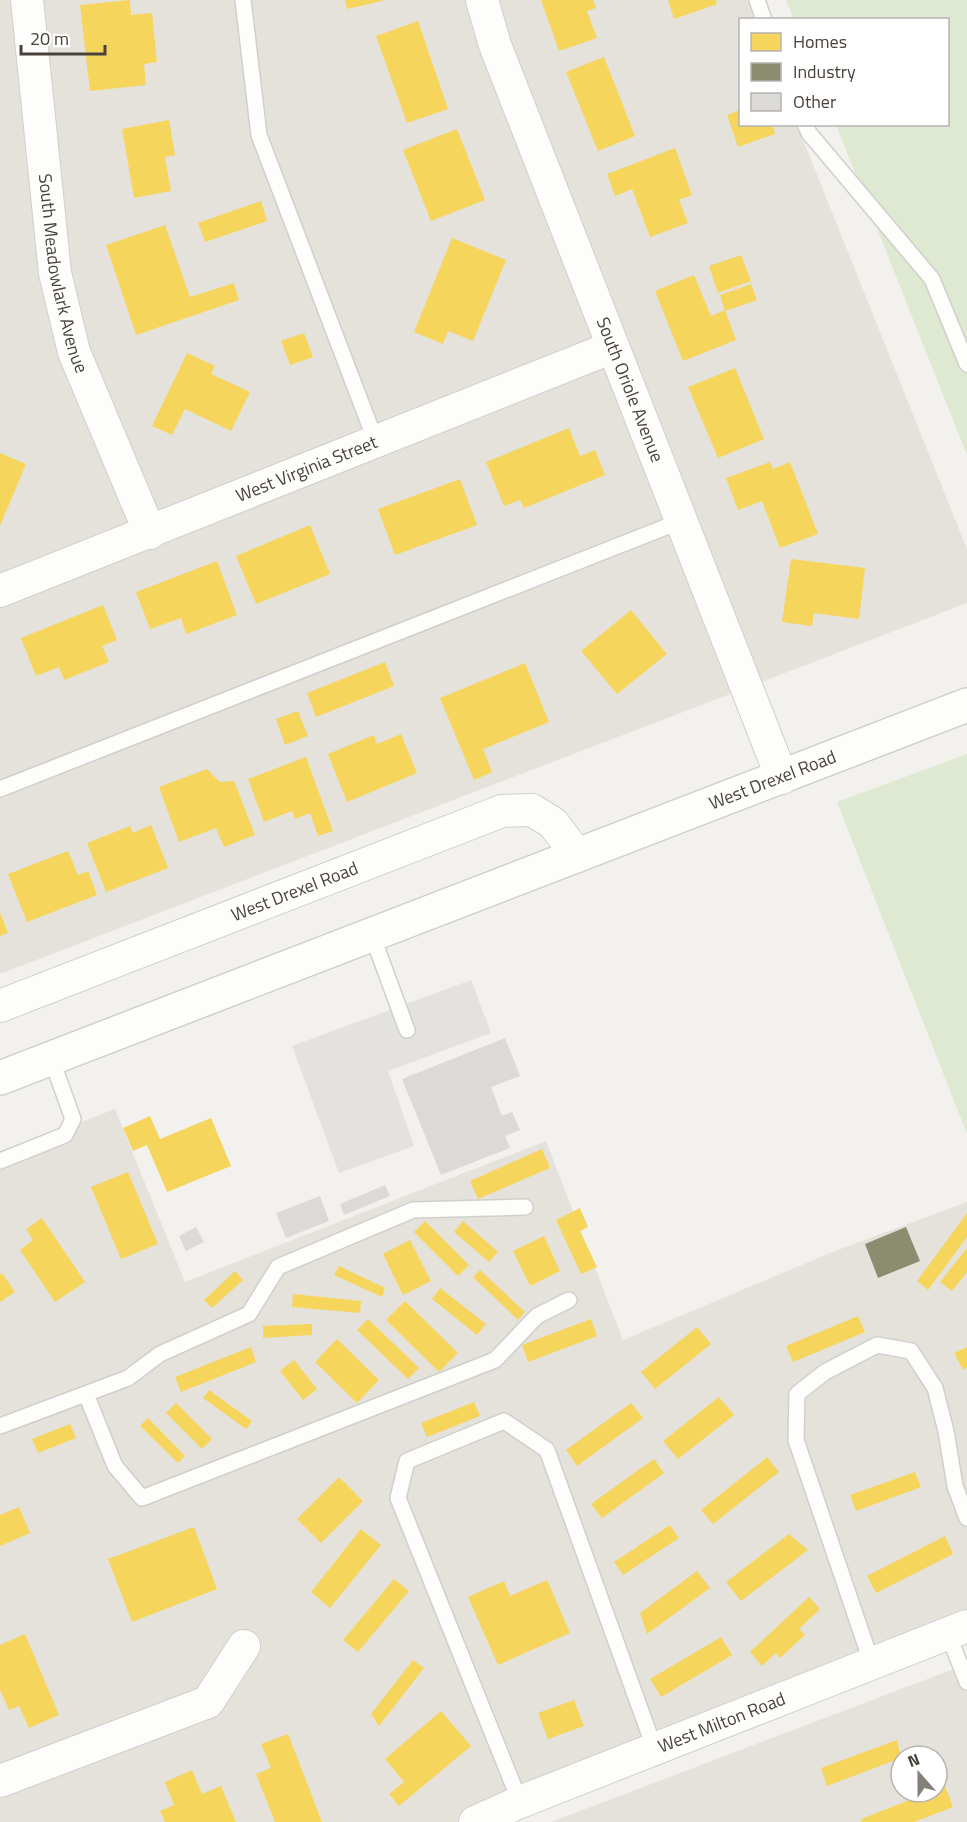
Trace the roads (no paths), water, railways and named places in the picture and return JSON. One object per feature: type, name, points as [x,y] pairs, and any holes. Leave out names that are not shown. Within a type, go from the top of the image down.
[{"type":"street","name":"South Meadowlark Avenue","points":[[27,0],[55,273],[74,352],[150,533]]},
{"type":"street","name":"South Oriole Avenue","points":[[482,0],[495,45],[782,778]]},
{"type":"street","name":"West Virginia Street","points":[[0,591],[613,347]]},
{"type":"street","name":"West Drexel Road","points":[[0,1078],[967,705]]},
{"type":"street","name":"West Drexel Road","points":[[0,1006],[502,811],[532,810],[553,823],[578,856]]},
{"type":"street","name":"West Milton Road","points":[[475,1822],[519,1802],[958,1630]]},
{"type":"street","points":[[0,1781],[208,1702],[244,1646]]},
{"type":"lane","points":[[243,0],[259,135],[376,442]]},
{"type":"lane","points":[[757,0],[763,18]]},
{"type":"lane","points":[[806,126],[808,133],[932,279],[967,364]]},
{"type":"lane","points":[[0,789],[681,521]]},
{"type":"lane","points":[[372,935],[407,1030]]},
{"type":"lane","points":[[0,1161],[65,1135],[73,1119],[51,1058]]},
{"type":"lane","points":[[0,1426],[128,1378],[160,1354],[249,1314],[278,1267],[413,1210],[525,1207]]},
{"type":"lane","points":[[86,1394],[115,1466],[142,1498],[495,1360],[537,1316],[569,1300]]},
{"type":"lane","points":[[872,1664],[796,1440],[797,1394],[825,1372],[877,1345],[911,1352],[934,1388],[946,1431],[955,1486],[967,1518]]},
{"type":"lane","points":[[519,1802],[398,1498],[407,1461],[504,1421],[547,1450],[655,1750]]},
{"type":"lane","points":[[958,1630],[967,1682]]}]
